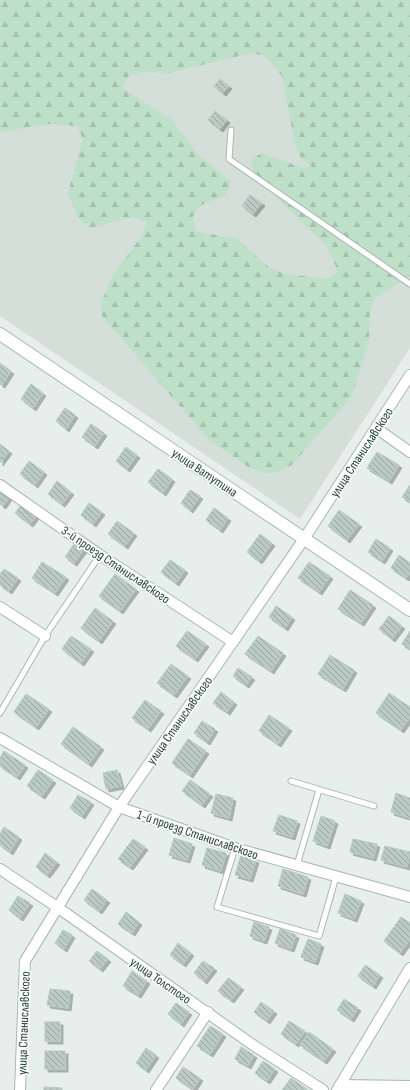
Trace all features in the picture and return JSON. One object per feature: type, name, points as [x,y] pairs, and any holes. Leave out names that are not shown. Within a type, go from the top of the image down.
[{"type":"street","name":"улица Ватутина","points":[[0,334],[410,610]]},
{"type":"street","name":"улица Станиславского","points":[[20,1090],[25,961],[119,807],[304,539],[410,375]]},
{"type":"street","points":[[376,428],[410,452]]},
{"type":"street","name":"3-й проезд Станиславского","points":[[0,485],[100,555],[233,642]]},
{"type":"street","points":[[0,607],[45,636]]},
{"type":"street","name":"1-й проезд Станиславского","points":[[0,738],[119,807],[235,848],[410,897]]},
{"type":"street","name":"улица Толстого","points":[[0,870],[57,907],[253,1045],[324,1090]]},
{"type":"street","points":[[339,1088],[410,968]]},
{"type":"street","points":[[156,1090],[208,1012]]},
{"type":"street","points":[[339,1088],[410,1086]]},
{"type":"lane","points":[[231,130],[229,159],[410,284]]},
{"type":"lane","points":[[0,712],[45,636],[100,555]]},
{"type":"lane","points":[[291,782],[374,806]]},
{"type":"lane","points":[[297,865],[319,790]]},
{"type":"lane","points":[[235,848],[218,907],[319,936],[336,876]]},
{"type":"shaded area","points":[[0,0],[410,0],[410,348],[300,519],[0,316]]},
{"type":"green space","points":[[0,0],[410,0],[410,276],[375,298],[370,312],[369,340],[352,396],[293,464],[279,472],[264,473],[250,468],[210,441],[102,316],[101,302],[115,272],[142,236],[147,222],[133,217],[90,228],[79,219],[68,193],[83,139],[77,126],[49,124],[0,132]],"holes":[[[251,53],[265,56],[282,76],[295,145],[301,158],[312,166],[303,168],[262,153],[251,160],[254,174],[262,184],[326,245],[338,271],[326,279],[282,273],[269,267],[237,239],[195,231],[193,216],[201,205],[227,195],[231,182],[198,154],[171,119],[122,88],[129,76],[143,72],[169,73]]]},
{"type":"building","points":[[220,79],[229,86],[223,93],[214,86]]},
{"type":"building","points":[[215,111],[227,120],[220,129],[208,120]]},
{"type":"building","points":[[250,195],[262,203],[253,214],[242,206]]},
{"type":"building","points":[[0,363],[11,371],[2,385],[0,384]]},
{"type":"building","points":[[31,384],[43,393],[33,408],[21,399]]},
{"type":"building","points":[[65,408],[75,415],[66,429],[56,421]]},
{"type":"building","points":[[91,424],[104,433],[95,446],[82,437]]},
{"type":"building","points":[[0,444],[9,451],[0,463]]},
{"type":"building","points":[[126,447],[137,455],[127,469],[116,461]]},
{"type":"building","points":[[377,452],[399,465],[389,481],[367,468]]},
{"type":"building","points":[[29,461],[44,472],[35,485],[20,474]]},
{"type":"building","points":[[158,469],[172,479],[163,493],[148,482]]},
{"type":"building","points":[[57,481],[71,492],[62,504],[48,494]]},
{"type":"building","points":[[410,485],[410,502],[402,497]]},
{"type":"building","points":[[190,490],[200,496],[190,510],[181,503]]},
{"type":"building","points":[[0,491],[9,497],[3,506],[0,504]]},
{"type":"building","points":[[89,503],[102,512],[93,524],[81,515]]},
{"type":"building","points":[[21,505],[36,516],[30,524],[15,513]]},
{"type":"building","points":[[214,508],[228,518],[220,530],[206,520]]},
{"type":"building","points":[[339,510],[359,524],[347,540],[328,526]]},
{"type":"building","points":[[117,521],[134,533],[125,546],[108,534]]},
{"type":"building","points":[[260,534],[272,543],[259,561],[247,552]]},
{"type":"building","points":[[376,539],[390,548],[382,561],[368,552]]},
{"type":"building","points":[[76,541],[85,548],[74,563],[65,557]]},
{"type":"building","points":[[399,555],[410,563],[410,573],[406,578],[391,568]]},
{"type":"building","points":[[170,560],[185,570],[176,583],[161,572]]},
{"type":"building","points":[[42,562],[66,577],[55,593],[32,578]]},
{"type":"building","points":[[309,562],[330,576],[319,592],[298,578]]},
{"type":"building","points":[[4,569],[18,578],[9,591],[0,585],[0,574]]},
{"type":"building","points":[[115,574],[136,589],[120,611],[99,596]]},
{"type":"building","points":[[350,590],[373,605],[361,623],[338,609]]},
{"type":"building","points":[[276,606],[292,617],[285,628],[269,617]]},
{"type":"building","points":[[95,608],[113,621],[99,641],[81,628]]},
{"type":"building","points":[[389,616],[402,626],[392,639],[379,629]]},
{"type":"building","points":[[187,631],[206,644],[195,659],[176,646]]},
{"type":"building","points":[[410,631],[410,649],[402,644]]},
{"type":"building","points":[[71,636],[91,649],[81,663],[62,649]]},
{"type":"building","points":[[258,636],[283,653],[271,671],[245,654]]},
{"type":"building","points":[[330,655],[354,670],[343,689],[318,674]]},
{"type":"building","points":[[171,664],[188,676],[174,695],[157,683]]},
{"type":"building","points":[[238,668],[252,677],[246,685],[233,676]]},
{"type":"building","points":[[221,692],[234,702],[227,712],[213,703]]},
{"type":"building","points":[[389,693],[410,707],[410,717],[401,730],[376,713]]},
{"type":"building","points":[[26,694],[49,709],[36,727],[14,712]]},
{"type":"building","points":[[145,700],[161,711],[148,729],[132,718]]},
{"type":"building","points":[[269,715],[289,728],[278,744],[259,731]]},
{"type":"building","points":[[202,721],[215,729],[207,742],[194,733]]},
{"type":"building","points":[[73,727],[101,747],[89,764],[61,744]]},
{"type":"building","points":[[188,739],[206,751],[190,775],[172,763]]},
{"type":"building","points":[[4,751],[25,765],[17,777],[0,766],[0,758]]},
{"type":"building","points":[[38,770],[53,780],[42,796],[27,786]]},
{"type":"building","points":[[117,770],[121,786],[106,789],[103,773]]},
{"type":"building","points":[[190,780],[210,794],[202,805],[182,791]]},
{"type":"building","points":[[396,793],[410,798],[410,818],[391,812]]},
{"type":"building","points":[[216,794],[233,798],[229,818],[211,813]]},
{"type":"building","points":[[78,795],[91,802],[82,816],[70,808]]},
{"type":"building","points":[[279,815],[297,821],[292,837],[273,831]]},
{"type":"building","points":[[321,816],[335,821],[327,846],[313,841]]},
{"type":"building","points":[[4,827],[19,837],[10,852],[0,845],[0,834]]},
{"type":"building","points":[[174,838],[192,844],[187,860],[169,855]]},
{"type":"building","points":[[133,839],[145,847],[130,867],[118,859]]},
{"type":"building","points":[[353,839],[377,844],[373,858],[350,852]]},
{"type":"building","points":[[385,846],[410,852],[407,867],[381,860]]},
{"type":"building","points":[[207,848],[226,853],[221,871],[202,865]]},
{"type":"building","points":[[45,853],[57,862],[47,875],[36,867]]},
{"type":"building","points":[[241,855],[256,860],[250,879],[235,875]]},
{"type":"building","points":[[283,869],[308,877],[303,894],[278,886]]},
{"type":"building","points":[[92,889],[107,900],[99,911],[84,900]]},
{"type":"building","points":[[345,894],[361,901],[354,919],[338,913]]},
{"type":"building","points":[[18,896],[30,903],[20,918],[9,910]]},
{"type":"building","points":[[126,912],[139,922],[132,933],[118,924]]},
{"type":"building","points":[[401,917],[410,923],[410,939],[400,953],[384,941]]},
{"type":"building","points":[[254,922],[269,927],[264,941],[250,936]]},
{"type":"building","points":[[280,929],[296,935],[291,949],[275,943]]},
{"type":"building","points":[[63,930],[72,935],[64,949],[55,943]]},
{"type":"building","points":[[308,939],[321,944],[315,962],[301,957]]},
{"type":"building","points":[[178,943],[191,953],[183,964],[170,955]]},
{"type":"building","points":[[97,951],[108,959],[100,969],[89,961]]},
{"type":"building","points":[[203,961],[214,968],[204,981],[194,973]]},
{"type":"building","points":[[365,965],[380,975],[373,986],[358,976]]},
{"type":"building","points":[[132,971],[147,981],[138,995],[123,986]]},
{"type":"building","points":[[228,978],[241,987],[231,1000],[218,991]]},
{"type":"building","points":[[50,989],[70,991],[68,1008],[47,1005]]},
{"type":"building","points":[[344,999],[358,1008],[351,1019],[337,1010]]},
{"type":"building","points":[[261,1002],[274,1011],[267,1021],[254,1012]]},
{"type":"building","points":[[176,1003],[189,1012],[181,1024],[168,1014]]},
{"type":"building","points":[[289,1021],[305,1031],[296,1044],[281,1034]]},
{"type":"building","points":[[45,1022],[60,1022],[60,1041],[45,1041]]},
{"type":"building","points":[[210,1026],[223,1034],[210,1054],[197,1046]]},
{"type":"building","points":[[309,1032],[333,1049],[324,1061],[300,1045]]},
{"type":"building","points":[[241,1047],[254,1055],[248,1066],[235,1059]]},
{"type":"building","points":[[146,1048],[156,1055],[146,1070],[136,1063]]},
{"type":"building","points":[[45,1051],[65,1051],[65,1069],[45,1069]]},
{"type":"building","points":[[263,1061],[275,1069],[267,1081],[255,1073]]},
{"type":"building","points":[[183,1067],[200,1078],[193,1089],[176,1078]]},
{"type":"building","points":[[291,1078],[308,1090],[282,1090]]},
{"type":"building","points":[[44,1087],[62,1088],[62,1090],[44,1090]]}]
